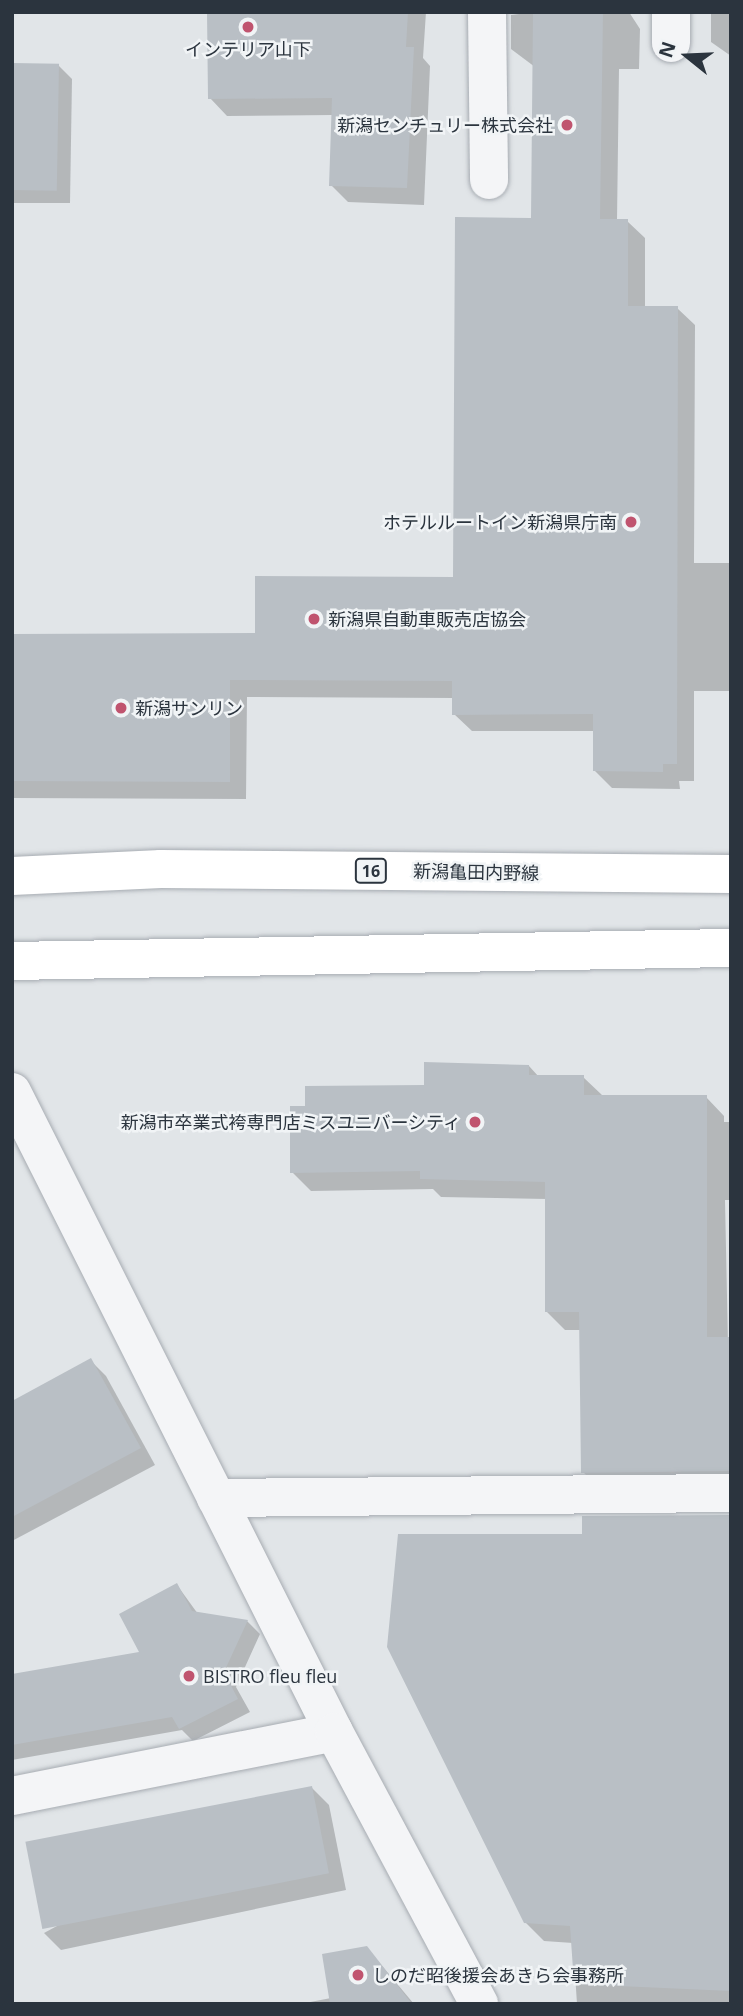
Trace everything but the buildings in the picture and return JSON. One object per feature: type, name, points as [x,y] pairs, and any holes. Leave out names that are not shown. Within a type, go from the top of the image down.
[{"type":"main road","name":"新潟亀田内野線","points":[[12,876],[161,869],[731,874]]},
{"type":"main road","points":[[12,961],[731,948]]},
{"type":"street","points":[[487,12],[489,180]]},
{"type":"street","points":[[12,1092],[334,1732],[478,2004]]},
{"type":"street","points":[[216,1498],[731,1493]]},
{"type":"street","points":[[12,1796],[334,1732]]},
{"type":"place","name":"インテリア山下","points":[[248,27]]},
{"type":"place","name":"新潟センチュリー株式会社","points":[[567,125]]},
{"type":"place","name":"ホテルルートイン新潟県庁南","points":[[631,522]]},
{"type":"place","name":"新潟県自動車販売店協会","points":[[314,619]]},
{"type":"place","name":"新潟サンリン","points":[[121,708]]},
{"type":"place","name":"新潟市卒業式袴専門店ミスユニバーシティ","points":[[475,1122]]},
{"type":"place","name":"BISTRO fleu fleu","points":[[189,1676]]},
{"type":"place","name":"しのだ昭後援会あきら会事務所","points":[[358,1975]]}]
